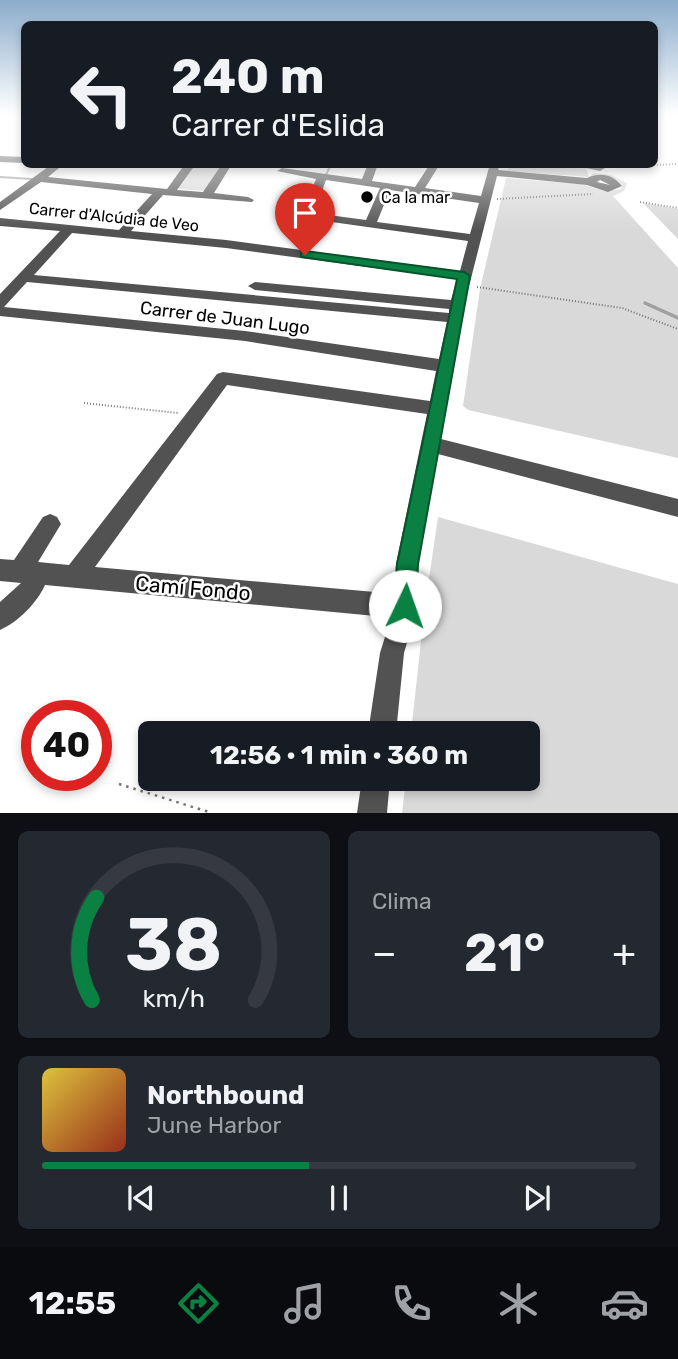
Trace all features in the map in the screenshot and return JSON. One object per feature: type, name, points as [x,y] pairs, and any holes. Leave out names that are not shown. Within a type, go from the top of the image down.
[{"type":"street","points":[[0,159],[21,160]]},
{"type":"street","points":[[0,208],[53,168]]},
{"type":"street","points":[[122,234],[187,168]]},
{"type":"street","points":[[207,195],[224,168]]},
{"type":"street","points":[[366,183],[372,168]]},
{"type":"street","points":[[418,191],[432,168]]},
{"type":"street","points":[[384,721],[395,610],[407,564],[456,312],[466,281],[474,238],[489,199],[494,169],[591,182]]},
{"type":"street","points":[[282,171],[489,199]]},
{"type":"street","points":[[322,177],[307,216],[474,238]]},
{"type":"street","points":[[39,179],[248,200]]},
{"type":"street","points":[[370,224],[386,186]]},
{"type":"street","name":"Carrer d'Alcúdia de Veo","points":[[0,222],[226,244],[466,281]]},
{"type":"street","points":[[0,303],[69,229]]},
{"type":"street","points":[[23,278],[456,312]]},
{"type":"street","points":[[255,286],[456,312]]},
{"type":"street","name":"Carrer de Juan Lugo","points":[[0,312],[245,336],[445,366]]},
{"type":"street","points":[[74,577],[223,378],[437,409]]},
{"type":"street","points":[[430,444],[678,508]]},
{"type":"street","points":[[0,618],[31,590],[19,571],[50,524]]},
{"type":"street","name":"Camí Fondo","points":[[19,571],[395,610]]},
{"type":"street","points":[[372,813],[375,791]]},
{"type":"path","points":[[658,165],[678,164]]},
{"type":"path","points":[[489,199],[594,194]]},
{"type":"path","points":[[640,202],[678,208]]},
{"type":"path","points":[[466,281],[611,305],[678,328]]},
{"type":"path","points":[[83,403],[196,415]]},
{"type":"path","points":[[119,784],[212,813]]},
{"type":"shaded area","points":[[194,168],[222,168],[206,191],[178,189]]},
{"type":"shaded area","points":[[508,168],[586,168],[589,177],[507,171]]},
{"type":"shaded area","points":[[593,173],[611,175],[627,183],[624,191],[613,196],[678,268],[678,458],[468,410],[463,406],[480,289],[506,178],[581,184],[605,191],[621,189],[622,185],[616,179],[590,177]]},
{"type":"shaded area","points":[[643,203],[678,209],[678,239]]},
{"type":"shaded area","points":[[438,517],[678,584],[678,813],[402,813],[405,791],[540,791],[540,721],[412,721]]},
{"type":"waterway","points":[[326,175],[329,168]]},
{"type":"waterway","points":[[0,177],[32,179]]},
{"type":"waterway","points":[[645,303],[678,318]]},
{"type":"place","name":"Ca la mar","points":[[367,197]]},
{"type":"route","points":[[305,255],[464,276],[407,564],[405,606]]}]
